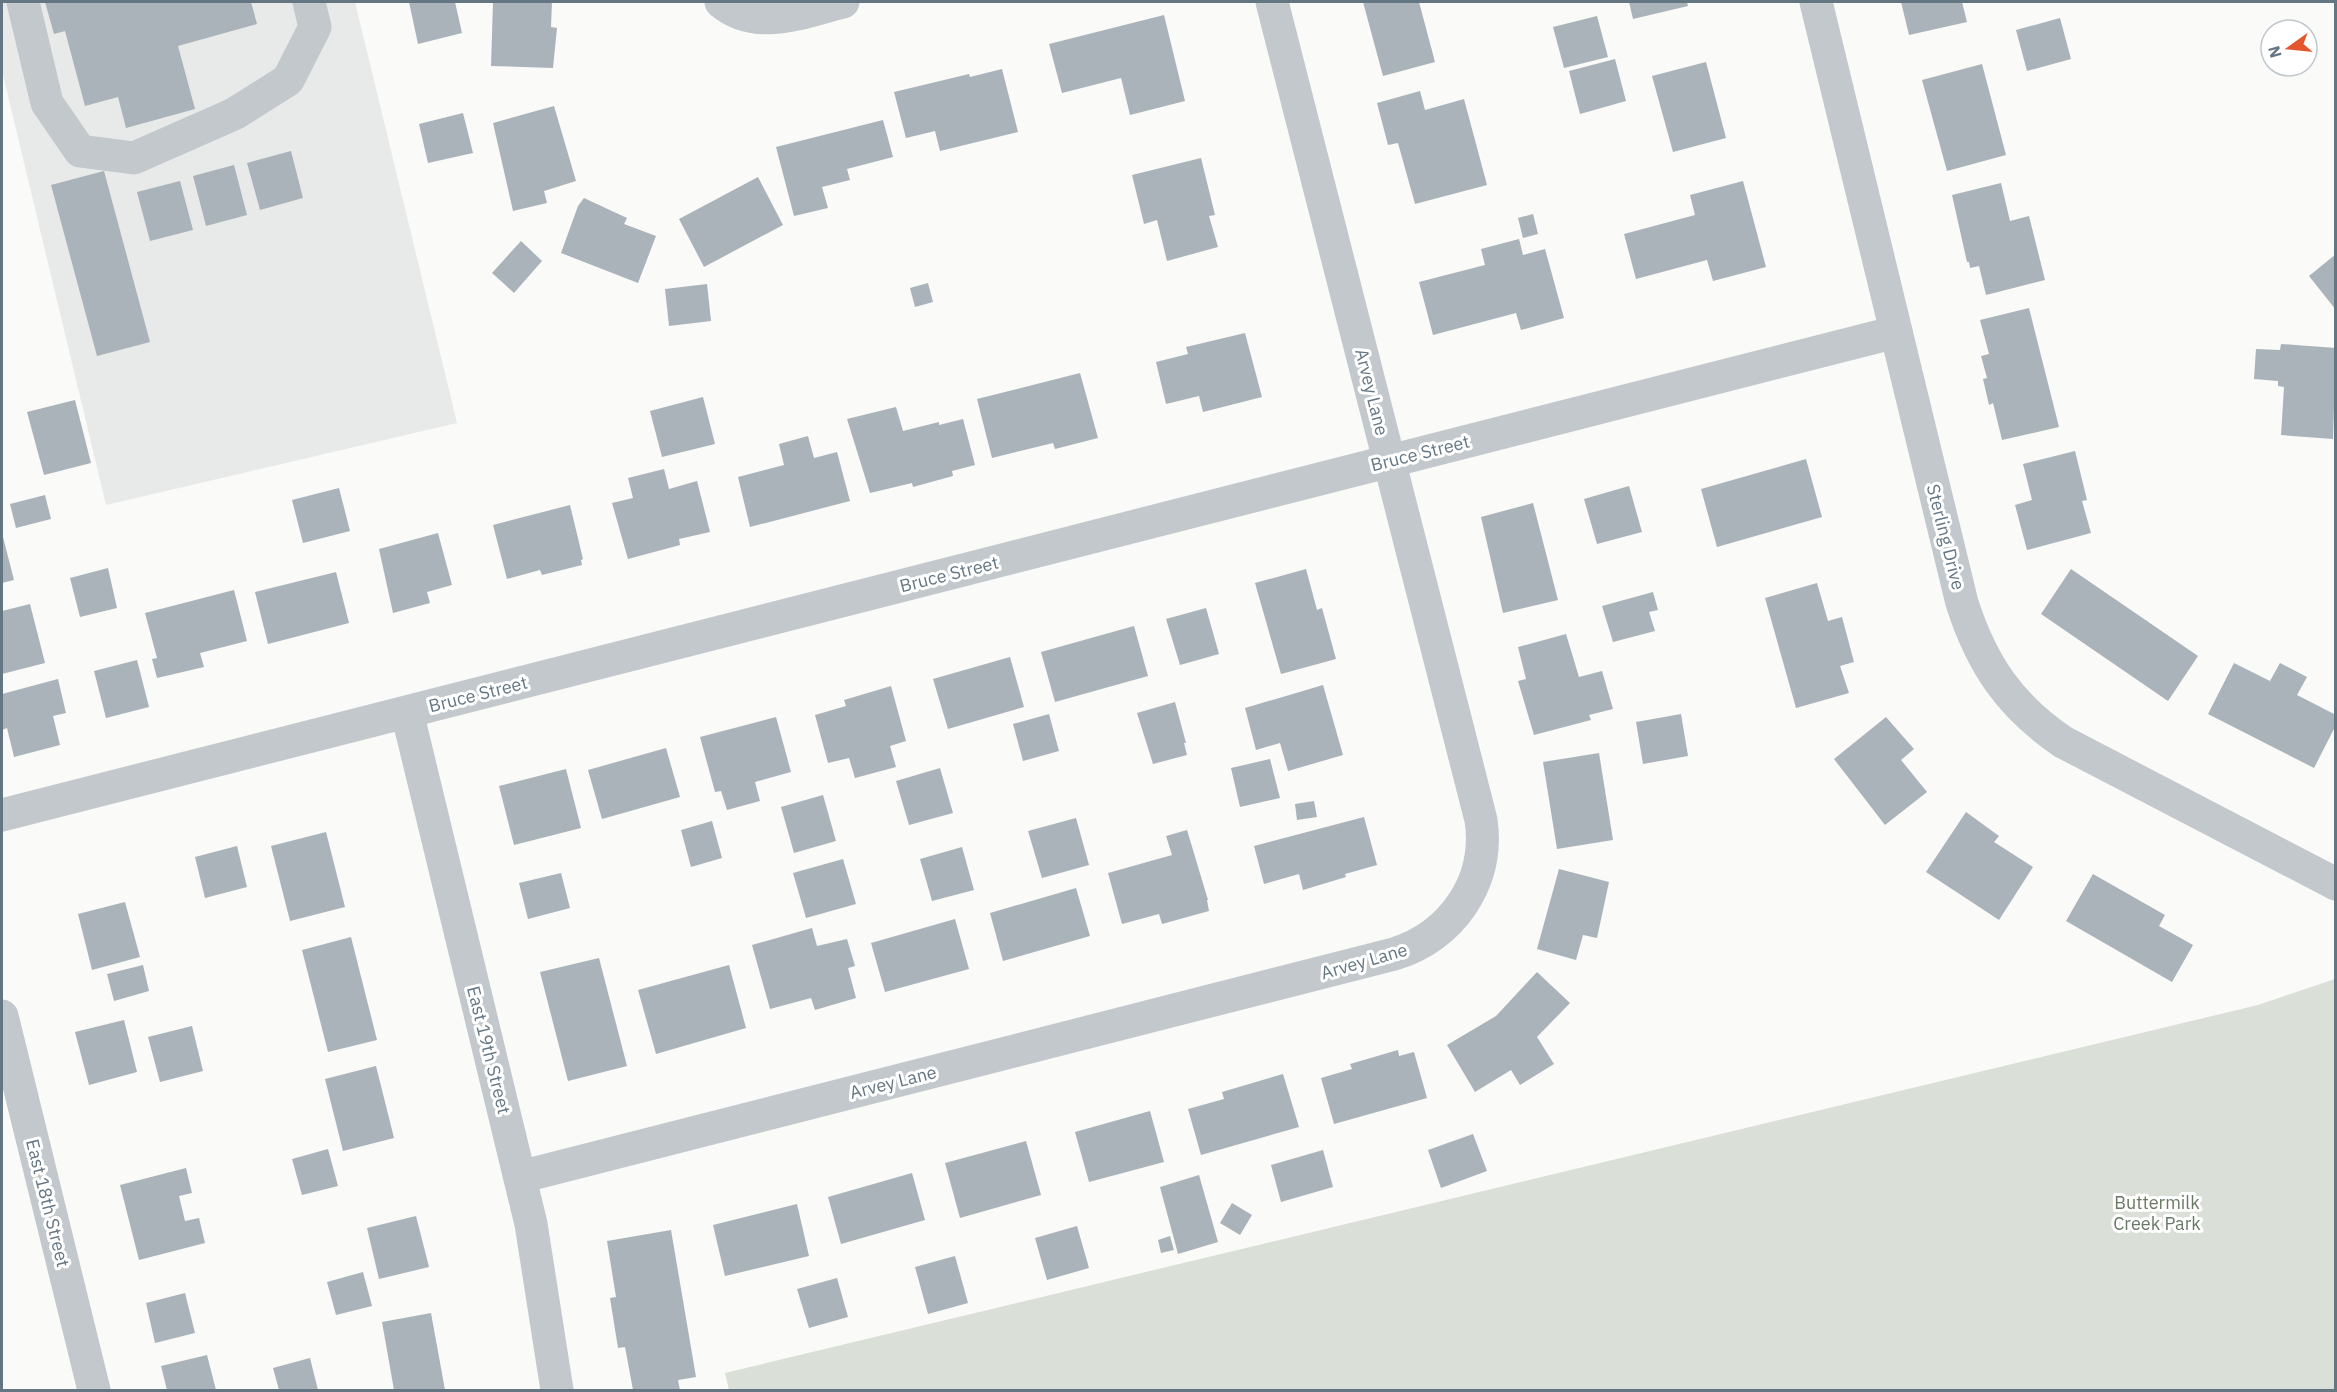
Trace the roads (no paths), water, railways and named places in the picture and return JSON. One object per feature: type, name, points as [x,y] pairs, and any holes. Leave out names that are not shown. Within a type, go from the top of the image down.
[{"type":"street","points":[[23,2],[47,104],[80,151],[134,158],[234,114],[288,80],[315,27],[309,2]]},
{"type":"street","points":[[721,2],[752,18],[771,19],[843,2]]},
{"type":"street","name":"Arvey Lane","points":[[520,1177],[1394,954],[1422,943],[1439,931],[1461,909],[1471,891],[1480,862],[1482,831],[1272,2]]},
{"type":"street","name":"Sterling Drive","points":[[1816,2],[1962,603],[1983,658],[2010,697],[2035,722],[2063,742],[2336,884]]},
{"type":"street","name":"Bruce Street","points":[[2,815],[1896,332]]},
{"type":"street","name":"East 19th Street","points":[[407,712],[531,1224],[557,1390]]},
{"type":"street","name":"East 18th Street","points":[[2,1016],[94,1390]]},
{"type":"park label","name":"Buttermilk Creek Park","points":[[2157,1212]]}]
